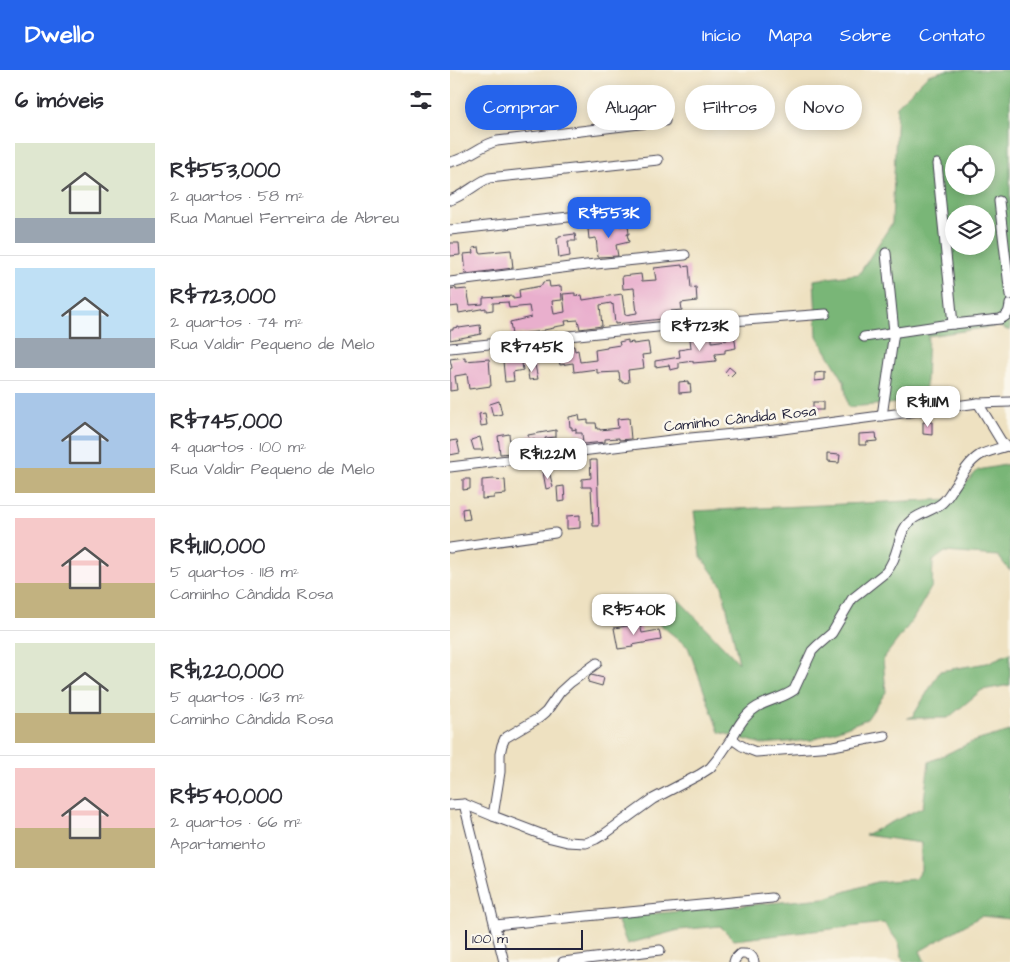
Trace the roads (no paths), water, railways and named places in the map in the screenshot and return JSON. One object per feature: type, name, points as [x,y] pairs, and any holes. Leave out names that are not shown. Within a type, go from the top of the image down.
[{"type":"street","points":[[450,162],[475,152],[486,144],[497,141],[589,130]]},
{"type":"street","points":[[450,200],[490,178],[658,160]]},
{"type":"street","points":[[938,164],[953,324]]},
{"type":"street","points":[[999,201],[1010,295]]},
{"type":"street","points":[[450,230],[642,209]]},
{"type":"street","points":[[882,416],[894,332],[886,253]]},
{"type":"street","points":[[450,282],[685,256]]},
{"type":"street","points":[[864,337],[1000,319],[1006,316],[1010,304]]},
{"type":"street","points":[[450,348],[677,325],[826,314]]},
{"type":"street","name":"Caminho Cândida Rosa","points":[[450,467],[672,440],[775,430],[978,403],[1010,402]]},
{"type":"street","points":[[978,403],[1001,441],[1008,447]]},
{"type":"street","points":[[450,805],[464,804],[551,838],[567,842],[586,843],[606,833],[653,799],[710,768],[748,714],[757,707],[790,694],[794,690],[812,651],[832,634],[852,599],[891,566],[908,523],[940,505],[966,468],[974,460],[981,455],[1008,447]]},
{"type":"street","points":[[450,548],[555,533]]},
{"type":"street","points":[[493,816],[500,772],[500,754],[505,738],[539,718],[546,712],[560,692],[597,663]]},
{"type":"street","points":[[732,738],[738,744],[756,752],[833,746],[885,736]]},
{"type":"street","points":[[464,804],[504,962]]},
{"type":"street","points":[[495,925],[772,898]]},
{"type":"street","points":[[563,962],[660,950]]},
{"type":"street","points":[[734,962],[735,958],[740,954],[749,954],[754,962]]}]
